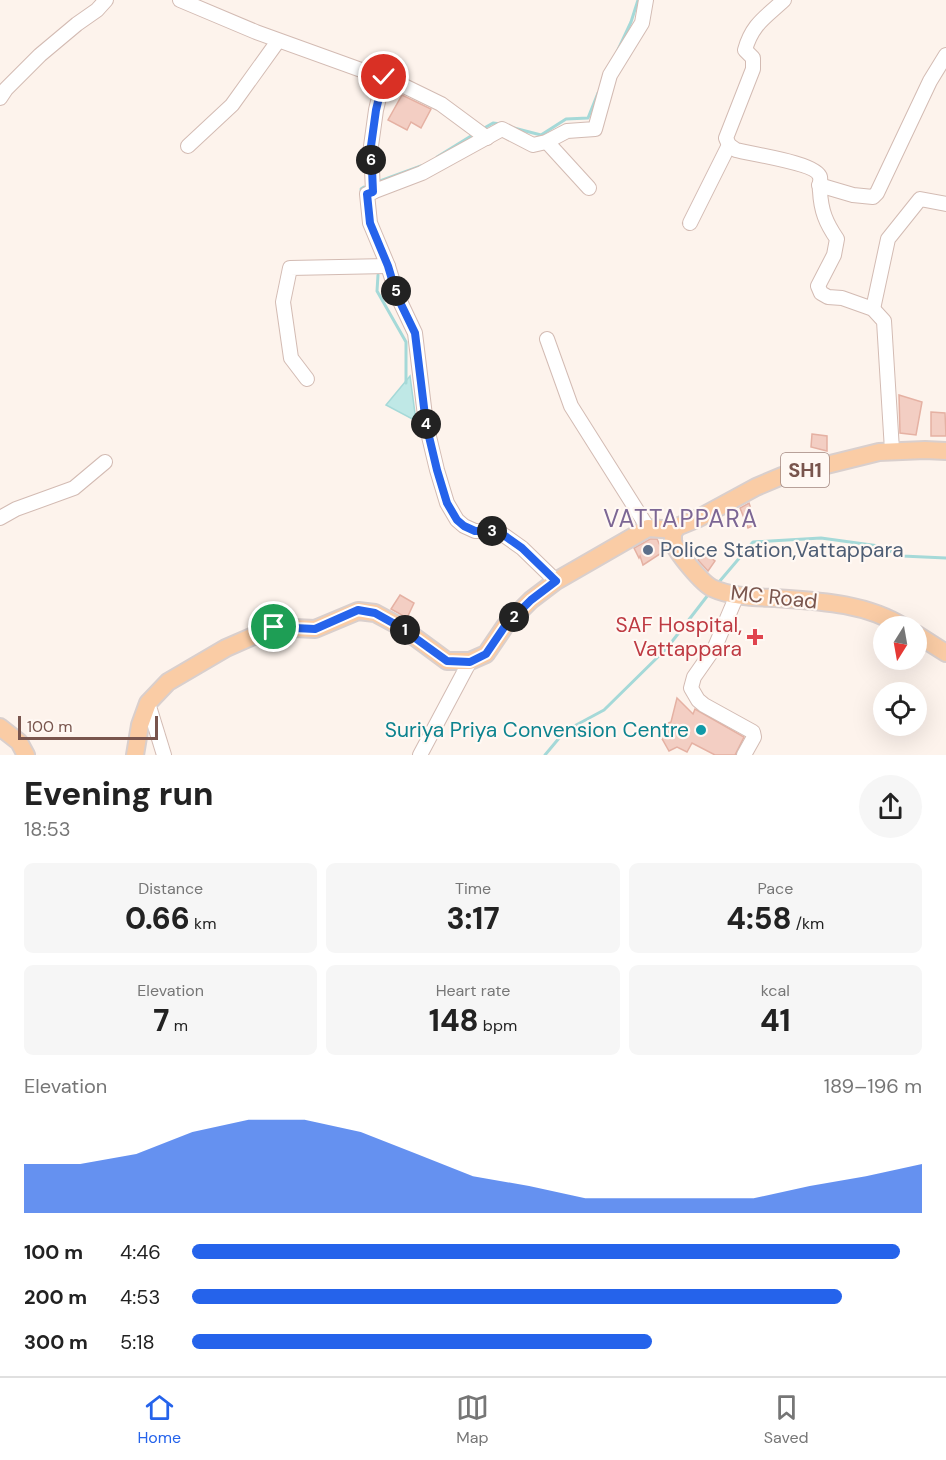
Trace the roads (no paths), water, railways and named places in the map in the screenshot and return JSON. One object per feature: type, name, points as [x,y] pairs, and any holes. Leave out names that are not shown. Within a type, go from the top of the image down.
[{"type":"main road","name":"SH1","points":[[675,530],[756,487],[782,476],[892,450],[946,451]]},
{"type":"main road","points":[[135,755],[140,725],[148,703],[168,682],[226,648],[274,627],[315,629],[358,610],[375,613],[392,622],[447,661],[470,662],[486,654],[505,626],[531,600],[556,581],[648,528],[675,530]]},
{"type":"main road","name":"MC Road","points":[[675,530],[673,542],[679,552],[710,587],[737,595],[839,604],[877,616]]},
{"type":"main road","points":[[927,641],[946,652]]},
{"type":"main road","points":[[0,727],[19,742],[26,755]]},
{"type":"street","points":[[0,98],[40,55],[97,10],[106,0]]},
{"type":"street","points":[[180,0],[278,40],[384,77],[441,104],[487,138]]},
{"type":"street","points":[[556,581],[522,548],[498,531],[475,531],[464,526],[457,520],[447,503],[426,424],[415,333],[397,296],[388,266],[370,223],[367,194],[422,173],[504,129],[532,145],[547,142],[567,131],[595,129],[610,75],[642,23],[646,0]]},
{"type":"street","points":[[784,0],[762,18],[749,38],[745,50],[753,58],[753,69],[726,138],[729,145],[747,153],[801,165],[817,172],[820,177],[822,211],[837,239],[837,249],[818,286],[821,293],[828,297],[842,298],[873,309],[884,321],[892,450]]},
{"type":"street","points":[[188,146],[232,105],[278,40]]},
{"type":"street","points":[[819,185],[861,196],[873,196],[878,193],[930,81],[946,55]]},
{"type":"street","points":[[373,192],[371,146],[384,77]]},
{"type":"street","points":[[547,142],[589,188]]},
{"type":"street","points":[[690,223],[729,145]]},
{"type":"street","points":[[873,309],[888,239],[920,199],[946,204]]},
{"type":"street","points":[[307,380],[291,358],[283,302],[290,268],[388,266]]},
{"type":"street","points":[[547,339],[571,406],[648,528]]},
{"type":"street","points":[[0,518],[16,509],[75,488],[105,462]]},
{"type":"street","points":[[737,595],[715,647],[694,677],[691,688],[704,705],[753,732],[754,737],[744,755]]},
{"type":"street","points":[[420,755],[470,662]]},
{"type":"street","points":[[148,703],[164,755]]},
{"type":"water","points":[[410,376],[416,421],[386,405]]},
{"type":"waterway","points":[[617,52],[638,0]]},
{"type":"waterway","points":[[510,127],[541,135],[566,119],[588,118],[598,93]]},
{"type":"waterway","points":[[486,127],[493,123],[501,124]]},
{"type":"waterway","points":[[437,157],[471,136]]},
{"type":"waterway","points":[[380,181],[421,166]]},
{"type":"waterway","points":[[362,194],[361,189],[364,187]]},
{"type":"waterway","points":[[378,275],[377,291],[406,342],[406,383]]},
{"type":"waterway","points":[[719,582],[753,542],[821,538],[879,546],[902,556],[946,558]]},
{"type":"waterway","points":[[545,755],[565,731],[604,710],[667,648],[708,595]]},
{"type":"place","name":"Police Station,Vattappara","points":[[648,550]]},
{"type":"place","name":"SAF Hospital, Vattappara","points":[[755,637]]},
{"type":"place","name":"Suriya Priya Convension Centre","points":[[701,730]]},
{"type":"district","name":"VATTAPPARA","points":[[681,518]]}]
